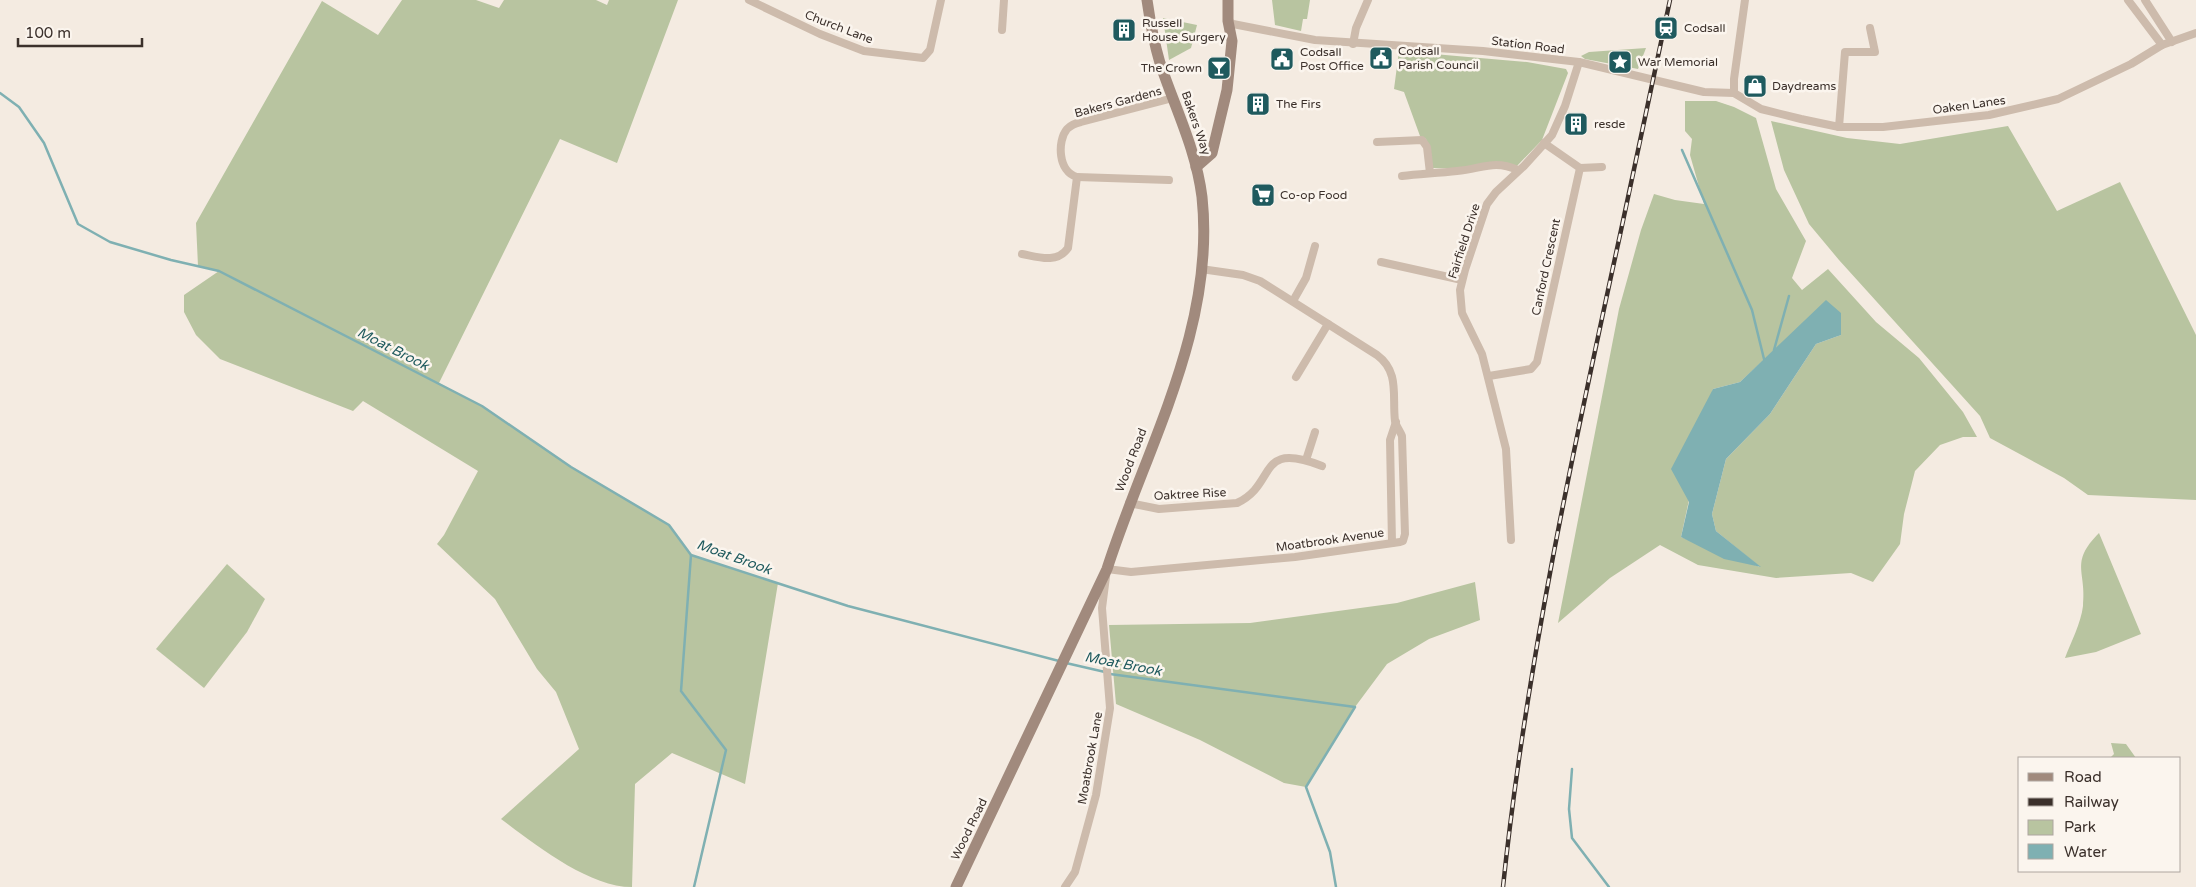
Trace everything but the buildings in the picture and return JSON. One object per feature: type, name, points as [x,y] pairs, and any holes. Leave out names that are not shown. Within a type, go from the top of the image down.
[{"type":"street","name":"Church Lane","points":[[748,0],[820,34],[864,51],[923,58],[930,50],[941,0]]},
{"type":"street","points":[[1002,30],[1004,0]]},
{"type":"street","name":"Bakers Way","points":[[1145,0],[1155,47],[1191,146],[1196,168]]},
{"type":"street","points":[[1196,168],[1212,153],[1227,90],[1232,41],[1228,21],[1228,0]]},
{"type":"street","points":[[1353,44],[1356,28],[1368,0]]},
{"type":"street","points":[[1734,93],[1734,79],[1745,0]]},
{"type":"street","points":[[2128,0],[2162,45]]},
{"type":"street","points":[[2145,0],[2172,42]]},
{"type":"street","name":"Station Road","points":[[1228,21],[1233,24],[1315,40],[1482,51],[1579,62],[1704,92],[1734,93]]},
{"type":"street","points":[[1839,127],[1844,52],[1875,52],[1870,28]]},
{"type":"street","name":"Oaken Lanes","points":[[1734,93],[1761,109],[1839,127],[1884,127],[1990,116],[2058,99],[2132,64],[2162,45],[2196,33]]},
{"type":"street","name":"Fairfield Drive","points":[[1512,540],[1506,449],[1489,376],[1477,342],[1462,313],[1460,298],[1462,280],[1487,204],[1496,192],[1552,135],[1560,119],[1579,62]]},
{"type":"street","name":"Bakers Gardens","points":[[1077,177],[1068,173],[1062,162],[1063,139],[1068,128],[1081,122],[1173,98]]},
{"type":"street","points":[[1377,142],[1422,140],[1427,146],[1430,173]]},
{"type":"street","points":[[1544,143],[1580,168],[1602,167]]},
{"type":"street","points":[[1402,176],[1459,171],[1491,164],[1501,164],[1518,170]]},
{"type":"street","name":"Wood Road","points":[[956,887],[1107,569],[1129,503],[1186,354],[1195,311],[1200,269],[1203,211],[1196,168]]},
{"type":"street","name":"Canford Crescent","points":[[1489,376],[1531,369],[1537,362],[1580,168]]},
{"type":"street","points":[[1022,254],[1049,258],[1064,253],[1070,241],[1077,177],[1169,180]]},
{"type":"street","points":[[1293,301],[1306,278],[1315,246]]},
{"type":"street","points":[[1381,262],[1462,280]]},
{"type":"street","name":"Moatbrook Avenue","points":[[1107,569],[1131,572],[1295,557],[1392,543],[1403,540],[1405,534],[1402,440],[1396,422],[1394,379],[1388,366],[1377,355],[1293,301],[1253,278],[1200,269]]},
{"type":"street","points":[[1296,377],[1328,324]]},
{"type":"street","points":[[1392,543],[1390,440],[1396,422]]},
{"type":"street","points":[[1306,460],[1315,432]]},
{"type":"street","name":"Oaktree Rise","points":[[1129,503],[1158,509],[1237,503],[1248,498],[1276,459],[1291,457],[1322,466]]},
{"type":"street","name":"Moatbrook Lane","points":[[1065,887],[1075,872],[1096,795],[1110,708],[1102,608],[1107,569]]},
{"type":"green space","points":[[402,0],[476,0],[499,8],[504,0],[596,0],[607,5],[609,0],[678,0],[617,163],[560,139],[439,383],[482,406],[571,467],[669,525],[691,555],[778,583],[745,784],[672,753],[635,784],[632,887],[615,885],[580,872],[546,852],[501,819],[579,749],[556,692],[537,669],[495,599],[437,544],[444,535],[478,471],[363,401],[353,411],[220,359],[196,335],[184,312],[184,295],[219,271],[198,266],[196,223],[322,1],[378,35]]},
{"type":"green space","points":[[1272,0],[1310,0],[1307,19],[1303,19],[1301,31],[1275,25]]},
{"type":"green space","points":[[1163,18],[1197,25],[1191,48],[1169,60]]},
{"type":"green space","points":[[1646,48],[1638,69],[1585,59],[1581,56],[1589,52]]},
{"type":"green space","points":[[1399,51],[1527,62],[1566,69],[1568,73],[1542,140],[1516,167],[1493,162],[1460,168],[1431,168],[1426,139],[1420,136],[1404,92],[1394,89]]},
{"type":"green space","points":[[1685,101],[1716,101],[1734,107],[1756,118],[1776,189],[1806,241],[1792,278],[1802,290],[1828,269],[1876,322],[1919,358],[1963,412],[1977,437],[1963,437],[1940,445],[1915,471],[1904,514],[1900,544],[1873,582],[1851,573],[1776,578],[1698,565],[1660,545],[1610,578],[1558,623],[1619,309],[1641,230],[1654,194],[1675,200],[1704,204],[1690,155],[1692,139],[1685,131]],"holes":[[[1841,335],[1816,344],[1770,414],[1726,459],[1712,514],[1716,531],[1760,567],[1681,537],[1713,389],[1740,382],[1782,343]]]},
{"type":"green space","points":[[1771,121],[1847,138],[1900,144],[2008,126],[2057,211],[2120,182],[2196,335],[2196,500],[2088,495],[2064,478],[1990,438],[1980,416],[1839,260],[1809,224],[1784,170]]},
{"type":"green space","points":[[2099,533],[2141,634],[2096,652],[2065,658],[2082,612],[2084,594],[2081,568],[2084,552]]},
{"type":"green space","points":[[227,564],[265,599],[247,632],[204,688],[156,649]]},
{"type":"green space","points":[[1475,582],[1480,620],[1429,639],[1387,664],[1355,707],[1306,787],[1284,783],[1200,740],[1116,704],[1109,625],[1250,623],[1397,603]]},
{"type":"green space","points":[[2111,743],[2126,744],[2135,757],[2111,757],[2114,754]]},
{"type":"water","points":[[1826,300],[1841,313],[1841,335],[1816,344],[1770,414],[1726,459],[1712,514],[1716,531],[1761,567],[1724,559],[1681,537],[1689,502],[1671,469],[1713,389],[1740,382]]},
{"type":"waterway","name":"Moat Brook","points":[[0,93],[19,107],[44,143],[78,224],[110,242],[171,260],[219,271],[482,406],[571,467],[669,525],[691,555],[848,606],[1059,661]]},
{"type":"waterway","points":[[1682,150],[1752,310],[1764,359]]},
{"type":"waterway","points":[[1774,350],[1789,296]]},
{"type":"waterway","points":[[691,555],[681,691],[726,750],[694,887]]},
{"type":"waterway","name":"Moat Brook","points":[[1066,663],[1105,672]]},
{"type":"waterway","name":"Moat Brook","points":[[1110,674],[1355,707],[1306,787],[1330,852],[1336,887]]},
{"type":"waterway","points":[[1572,769],[1569,809],[1572,838],[1609,887]]},
{"type":"railway","points":[[1503,887],[1524,723],[1552,560],[1670,0]]},
{"type":"place","name":"Codsall","points":[[1666,28]]},
{"type":"place","name":"Russell House Surgery","points":[[1124,30]]},
{"type":"place","name":"Codsall Parish Council","points":[[1381,58]]},
{"type":"place","name":"Codsall Post Office","points":[[1282,59]]},
{"type":"place","name":"War Memorial","points":[[1620,62]]},
{"type":"place","name":"The Crown","points":[[1219,68]]},
{"type":"place","name":"Daydreams","points":[[1755,86]]},
{"type":"place","name":"The Firs","points":[[1258,104]]},
{"type":"place","name":"resde","points":[[1576,124]]},
{"type":"place","name":"Co-op Food","points":[[1263,195]]}]
